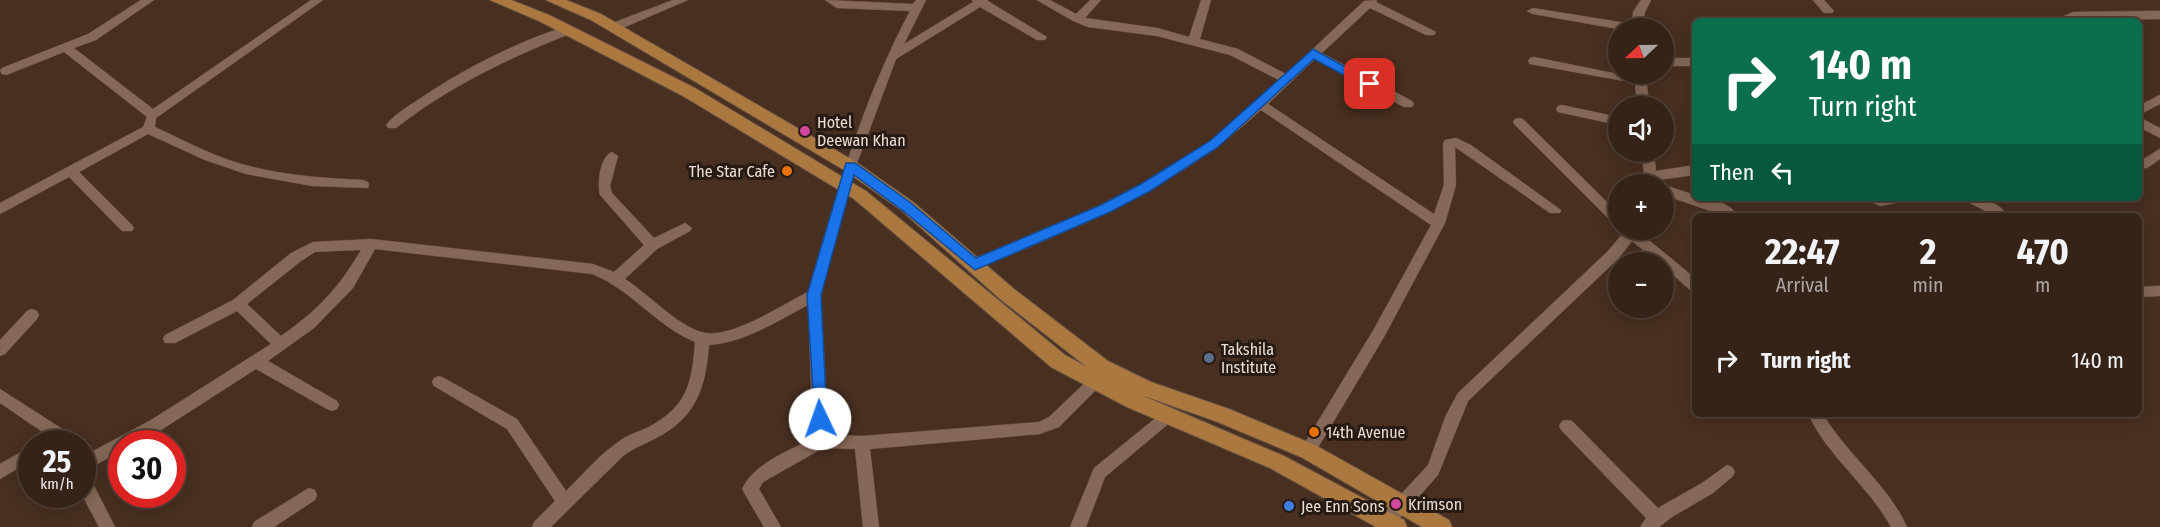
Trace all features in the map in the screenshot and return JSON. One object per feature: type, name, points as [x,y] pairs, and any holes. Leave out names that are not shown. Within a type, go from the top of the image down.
[{"type":"main road","points":[[497,0],[568,30],[689,92],[860,195],[1058,361],[1095,382],[1168,416],[1277,462],[1391,524]]},
{"type":"main road","points":[[553,0],[614,27],[850,166],[907,206],[1050,329],[1101,367],[1144,387],[1222,415],[1308,451],[1441,527]]},
{"type":"street","points":[[6,71],[67,49],[113,25],[148,0]]},
{"type":"street","points":[[0,209],[148,129],[153,115],[318,0]]},
{"type":"street","points":[[614,27],[683,0]]},
{"type":"street","points":[[821,441],[814,295],[850,166],[891,57],[919,4],[837,5],[830,0]]},
{"type":"street","points":[[1042,0],[1077,19],[1098,26],[1157,32],[1234,52],[1285,78]]},
{"type":"street","points":[[1077,19],[1096,0]]},
{"type":"street","points":[[1194,40],[1206,0]]},
{"type":"street","points":[[1638,18],[1646,0]]},
{"type":"street","points":[[1818,0],[1828,11]]},
{"type":"street","points":[[891,57],[980,1],[1041,37]]},
{"type":"street","points":[[975,264],[1105,209],[1146,188],[1214,144],[1370,2],[1430,32]]},
{"type":"street","points":[[1533,11],[1608,23]]},
{"type":"street","points":[[2067,18],[2154,15],[2160,22]]},
{"type":"street","points":[[392,125],[424,100],[483,64],[568,30]]},
{"type":"street","points":[[67,49],[153,115]]},
{"type":"street","points":[[1313,53],[1408,105]]},
{"type":"street","points":[[1534,62],[1608,72]]},
{"type":"street","points":[[1674,62],[1692,62]]},
{"type":"street","points":[[2142,109],[2160,99]]},
{"type":"street","points":[[1259,103],[1438,223]]},
{"type":"street","points":[[1562,109],[1608,119]]},
{"type":"street","points":[[1519,122],[1608,210]]},
{"type":"street","points":[[2142,123],[2160,134]]},
{"type":"street","points":[[148,129],[229,164],[254,172],[309,182],[363,185]]},
{"type":"street","points":[[1308,451],[1379,333],[1438,223],[1450,185],[1447,147],[1452,141],[1467,148],[1555,210]]},
{"type":"street","points":[[2144,165],[2160,153]]},
{"type":"street","points":[[612,156],[604,186],[606,195],[652,245]]},
{"type":"street","points":[[1674,175],[1692,171]]},
{"type":"street","points":[[71,172],[127,228]]},
{"type":"street","points":[[1674,194],[1692,200]]},
{"type":"street","points":[[1708,201],[1728,213]]},
{"type":"street","points":[[1977,201],[1998,212]]},
{"type":"street","points":[[616,279],[652,245],[686,228]]},
{"type":"street","points":[[1391,524],[1400,503],[1432,473],[1439,459],[1454,411],[1463,398],[1614,254],[1624,240]]},
{"type":"street","points":[[1641,240],[1692,283]]},
{"type":"street","points":[[170,339],[238,304],[305,250],[324,245],[371,244],[593,269],[616,279],[666,318],[702,339],[722,337],[742,330],[814,295]]},
{"type":"street","points":[[96,457],[156,425],[256,362],[309,324],[338,295],[357,271],[371,244]]},
{"type":"street","points":[[2142,292],[2160,291]]},
{"type":"street","points":[[238,304],[281,345]]},
{"type":"street","points":[[0,350],[32,315]]},
{"type":"street","points":[[540,527],[618,451],[657,429],[682,409],[696,390],[702,339]]},
{"type":"street","points":[[256,362],[332,405]]},
{"type":"street","points":[[439,382],[512,424],[565,502]]},
{"type":"street","points":[[773,527],[753,497],[750,489],[753,483],[758,477],[821,441],[862,443],[1040,428],[1054,422],[1095,382]]},
{"type":"street","points":[[0,395],[48,430]]},
{"type":"street","points":[[1079,527],[1095,482],[1104,467],[1168,416]]},
{"type":"street","points":[[1817,417],[1833,443],[1882,496],[1899,527]]},
{"type":"street","points":[[1567,426],[1652,522],[1715,485],[1727,472]]},
{"type":"street","points":[[862,443],[871,527]]},
{"type":"street","points":[[0,472],[18,461]]},
{"type":"street","points":[[260,527],[309,495]]},
{"type":"street","points":[[96,506],[107,527]]},
{"type":"place","name":"Hotel Deewan Khan","points":[[805,131]]},
{"type":"place","name":"The Star Cafe","points":[[787,171]]},
{"type":"place","name":"Takshila Institute","points":[[1209,358]]},
{"type":"place","name":"14th Avenue","points":[[1314,432]]},
{"type":"place","name":"Krimson","points":[[1396,504]]},
{"type":"place","name":"Jee Enn Sons","points":[[1289,506]]},
{"type":"route","points":[[820,419],[814,295],[850,166],[907,206],[975,264],[1105,209],[1146,188],[1214,144],[1313,53],[1370,84]]}]
